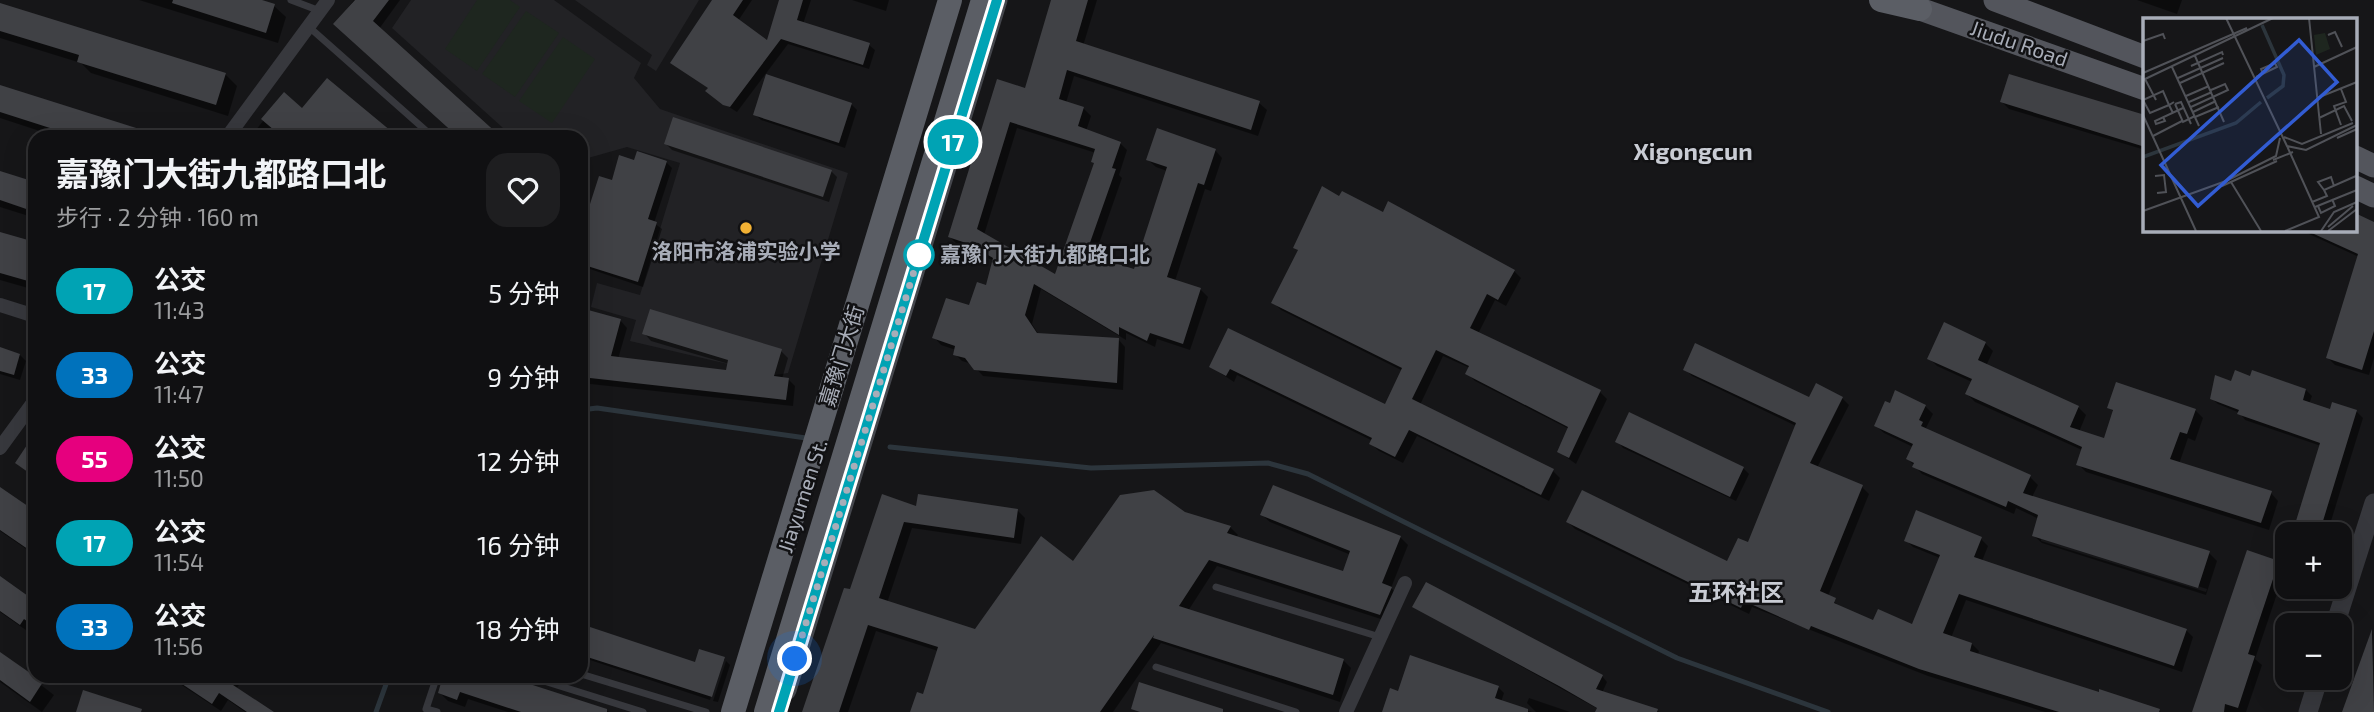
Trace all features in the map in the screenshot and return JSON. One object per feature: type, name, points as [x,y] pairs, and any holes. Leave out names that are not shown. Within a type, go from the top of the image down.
[{"type":"highway","name":"嘉豫门大街","points":[[733,712],[950,0]]},
{"type":"highway","points":[[1881,0],[1920,9]]},
{"type":"highway","name":"嘉豫门大街","points":[[766,712],[981,2]]},
{"type":"main road","name":"Jiudu Road","points":[[1893,0],[2143,88]]},
{"type":"main road","name":"Jiudu Road","points":[[1995,0],[2143,56]]},
{"type":"main road","name":"Jiayumen St.","points":[[733,712],[981,2]]},
{"type":"main road","name":"Jiayumen St.","points":[[779,712],[981,2]]},
{"type":"main road","points":[[2356,157],[2374,166]]},
{"type":"main road","points":[[2356,187],[2374,196]]},
{"type":"street","points":[[232,130],[324,5]]},
{"type":"street","points":[[0,305],[28,314]]},
{"type":"street","points":[[0,448],[28,410]]},
{"type":"street","points":[[2339,613],[2374,503]]},
{"type":"street","points":[[1346,712],[1405,583]]},
{"type":"street","points":[[2308,712],[2315,690]]},
{"type":"lane","points":[[292,0],[324,5]]},
{"type":"lane","points":[[308,27],[425,130]]},
{"type":"lane","points":[[1216,586],[1380,637]]},
{"type":"lane","points":[[1156,667],[1296,712]]},
{"type":"lane","points":[[588,676],[706,712]]},
{"type":"lane","points":[[434,683],[426,709],[437,712]]},
{"type":"lane","points":[[549,683],[643,712]]},
{"type":"shaded area","name":"洛阳市洛浦实验小学","points":[[411,0],[554,0],[641,63],[634,78],[660,109],[848,173],[788,373],[775,375],[630,341],[636,320],[591,307],[597,283],[640,295],[680,163],[627,147],[588,158],[588,130],[505,130],[392,28]]},
{"type":"shaded area","points":[[477,0],[510,0],[520,7],[477,71],[445,49]]},
{"type":"shaded area","points":[[575,0],[699,0],[656,71],[647,65],[652,55]]},
{"type":"shaded area","points":[[526,11],[559,33],[515,97],[482,74]]},
{"type":"shaded area","points":[[563,37],[595,59],[552,123],[519,101]]},
{"type":"building","points":[[173,0],[262,0],[275,4],[266,33],[172,3]]},
{"type":"building","points":[[355,0],[389,0],[373,21],[493,130],[450,130],[333,24]]},
{"type":"building","points":[[712,0],[743,0],[733,15],[767,40],[779,0],[803,0],[797,20],[870,43],[863,65],[781,39],[730,107],[723,105],[705,91],[708,88],[670,63]]},
{"type":"building","points":[[1051,0],[1088,0],[1076,41],[1260,101],[1251,130],[1067,70],[1059,99],[1084,107],[1078,126],[1121,142],[1112,168],[1116,169],[1086,254],[1134,269],[1167,167],[1146,160],[1157,128],[1216,149],[1204,185],[1198,183],[1167,277],[1201,288],[1183,344],[1150,333],[1147,341],[1119,327],[1119,335],[1034,284],[1025,315],[1037,333],[1119,338],[1117,383],[974,370],[965,358],[953,355],[955,346],[932,338],[946,298],[969,305],[977,282],[986,285],[993,258],[969,244],[948,237],[997,79],[1025,88]],"holes":[[[1010,122],[1095,149],[1091,162],[1094,163],[1055,274],[977,229]]]},
{"type":"building","points":[[0,3],[226,73],[216,105],[77,62],[79,55],[0,31]]},
{"type":"building","points":[[766,74],[852,103],[839,143],[753,115]]},
{"type":"building","points":[[2009,74],[2143,114],[2143,146],[2000,102]]},
{"type":"building","points":[[327,78],[390,130],[274,130],[261,119],[284,92],[302,108]]},
{"type":"building","points":[[0,85],[142,130],[56,130],[0,112]]},
{"type":"building","points":[[673,117],[832,170],[823,197],[664,144]]},
{"type":"building","points":[[637,151],[667,161],[648,219],[657,222],[638,282],[588,266],[588,210],[599,176],[612,180],[619,155],[634,160]]},
{"type":"building","points":[[0,171],[28,180],[28,210],[0,200]]},
{"type":"building","points":[[1322,186],[1339,196],[1342,191],[1383,212],[1388,201],[1515,270],[1498,300],[1487,294],[1470,328],[1601,390],[1569,458],[1557,452],[1568,427],[1465,374],[1469,366],[1436,350],[1412,399],[1554,469],[1541,495],[1409,430],[1395,457],[1369,444],[1372,438],[1230,369],[1226,376],[1209,367],[1228,328],[1385,404],[1402,368],[1271,303],[1298,250],[1293,248]]},
{"type":"building","points":[[2356,213],[2374,222],[2374,331],[2362,370],[2326,358],[2358,254],[2307,231],[2356,231]]},
{"type":"building","points":[[0,232],[28,240],[28,281],[0,273]]},
{"type":"building","points":[[650,309],[782,349],[774,376],[789,378],[786,400],[588,378],[588,310],[621,319],[611,356],[726,370],[728,360],[642,334]]},
{"type":"building","points":[[1944,322],[1986,342],[1978,360],[2079,406],[2070,427],[2104,438],[2113,410],[2107,408],[2116,382],[2196,409],[2187,434],[2180,432],[2170,459],[2272,491],[2261,523],[2076,465],[2082,447],[1965,394],[1972,379],[1927,359]]},
{"type":"building","points":[[1695,343],[1809,397],[1816,383],[1843,397],[1810,463],[1863,485],[1820,591],[1836,598],[1834,603],[1873,620],[1878,609],[1912,624],[1940,555],[1904,541],[1916,510],[1982,537],[1974,557],[2187,629],[2174,666],[1959,594],[1943,633],[1972,643],[1970,651],[2099,692],[2099,689],[2160,709],[2159,712],[2059,712],[1919,669],[1811,626],[1809,630],[1744,601],[1741,608],[1566,522],[1582,490],[1727,561],[1738,538],[1748,542],[1796,423],[1683,370]]},
{"type":"building","points":[[0,347],[20,354],[14,375],[0,371]]},
{"type":"building","points":[[2235,370],[2250,376],[2252,370],[2306,389],[2303,400],[2330,409],[2332,402],[2357,410],[2323,522],[2296,522],[2320,443],[2237,414],[2239,410],[2210,399],[2215,375],[2231,381]]},
{"type":"building","points":[[1895,390],[1926,405],[1919,420],[1923,422],[1921,426],[2031,475],[2023,493],[2210,551],[2198,588],[2032,536],[2038,515],[2008,501],[2006,507],[1912,467],[1914,463],[1906,459],[1913,444],[1874,426],[1885,401],[1890,403]]},
{"type":"building","points":[[1629,412],[1744,467],[1730,497],[1615,442]]},
{"type":"building","points":[[28,444],[28,472],[15,463]]},
{"type":"building","points":[[1273,485],[1401,536],[1382,583],[1392,587],[1380,615],[1209,560],[1179,606],[1344,659],[1333,695],[1153,638],[1154,635],[1100,712],[910,712],[917,692],[923,694],[938,647],[868,625],[839,712],[802,712],[844,588],[850,589],[882,494],[916,506],[918,494],[1018,509],[1014,538],[904,522],[879,598],[975,629],[1041,536],[1073,561],[1120,495],[1154,490],[1185,512],[1231,526],[1227,533],[1343,571],[1350,551],[1260,515]]},
{"type":"building","points":[[0,487],[28,506],[28,549],[0,530]]},
{"type":"building","points":[[2247,550],[2275,560],[2275,573],[2248,654],[2255,656],[2238,708],[2225,704],[2224,712],[2192,712]]},
{"type":"building","points":[[0,576],[28,596],[28,622],[24,619],[20,625],[0,611]]},
{"type":"building","points":[[1426,582],[1603,675],[1596,689],[1658,709],[1657,712],[1595,712],[1597,708],[1559,686],[1412,607]]},
{"type":"building","points":[[588,626],[695,662],[699,649],[725,657],[712,697],[588,657]]},
{"type":"building","points":[[2372,629],[2374,712],[2342,712]]},
{"type":"building","points":[[0,652],[28,672],[28,683],[42,683],[30,702],[0,680]]},
{"type":"building","points":[[1410,655],[1499,686],[1495,698],[1528,709],[1528,712],[1382,712],[1390,688],[1398,691]]},
{"type":"building","points":[[1139,682],[1223,709],[1223,712],[1140,712],[1131,709]]},
{"type":"building","points":[[180,683],[230,683],[274,712],[247,712],[219,693],[212,704]]},
{"type":"building","points":[[441,683],[527,683],[607,709],[607,712],[521,712],[460,692],[457,700],[438,693]]},
{"type":"building","points":[[83,690],[142,709],[141,712],[76,712]]},
{"type":"waterway","points":[[588,409],[597,408],[806,438]]},
{"type":"waterway","points":[[890,447],[1091,468],[1268,463],[1308,474],[1677,658],[1828,712]]},
{"type":"waterway","points":[[376,712],[386,683]]},
{"type":"bus line","name":"17","points":[[779,712],[997,0]]},
{"type":"place","name":"洛阳市洛浦实验小学","points":[[746,228]]},
{"type":"place","name":"嘉豫门大街九都路口北","points":[[919,255]]},
{"type":"district","name":"Xigongcun","points":[[1693,152]]},
{"type":"district","name":"五环社区","points":[[1736,593]]},
{"type":"route","points":[[795,659],[919,255]]}]
